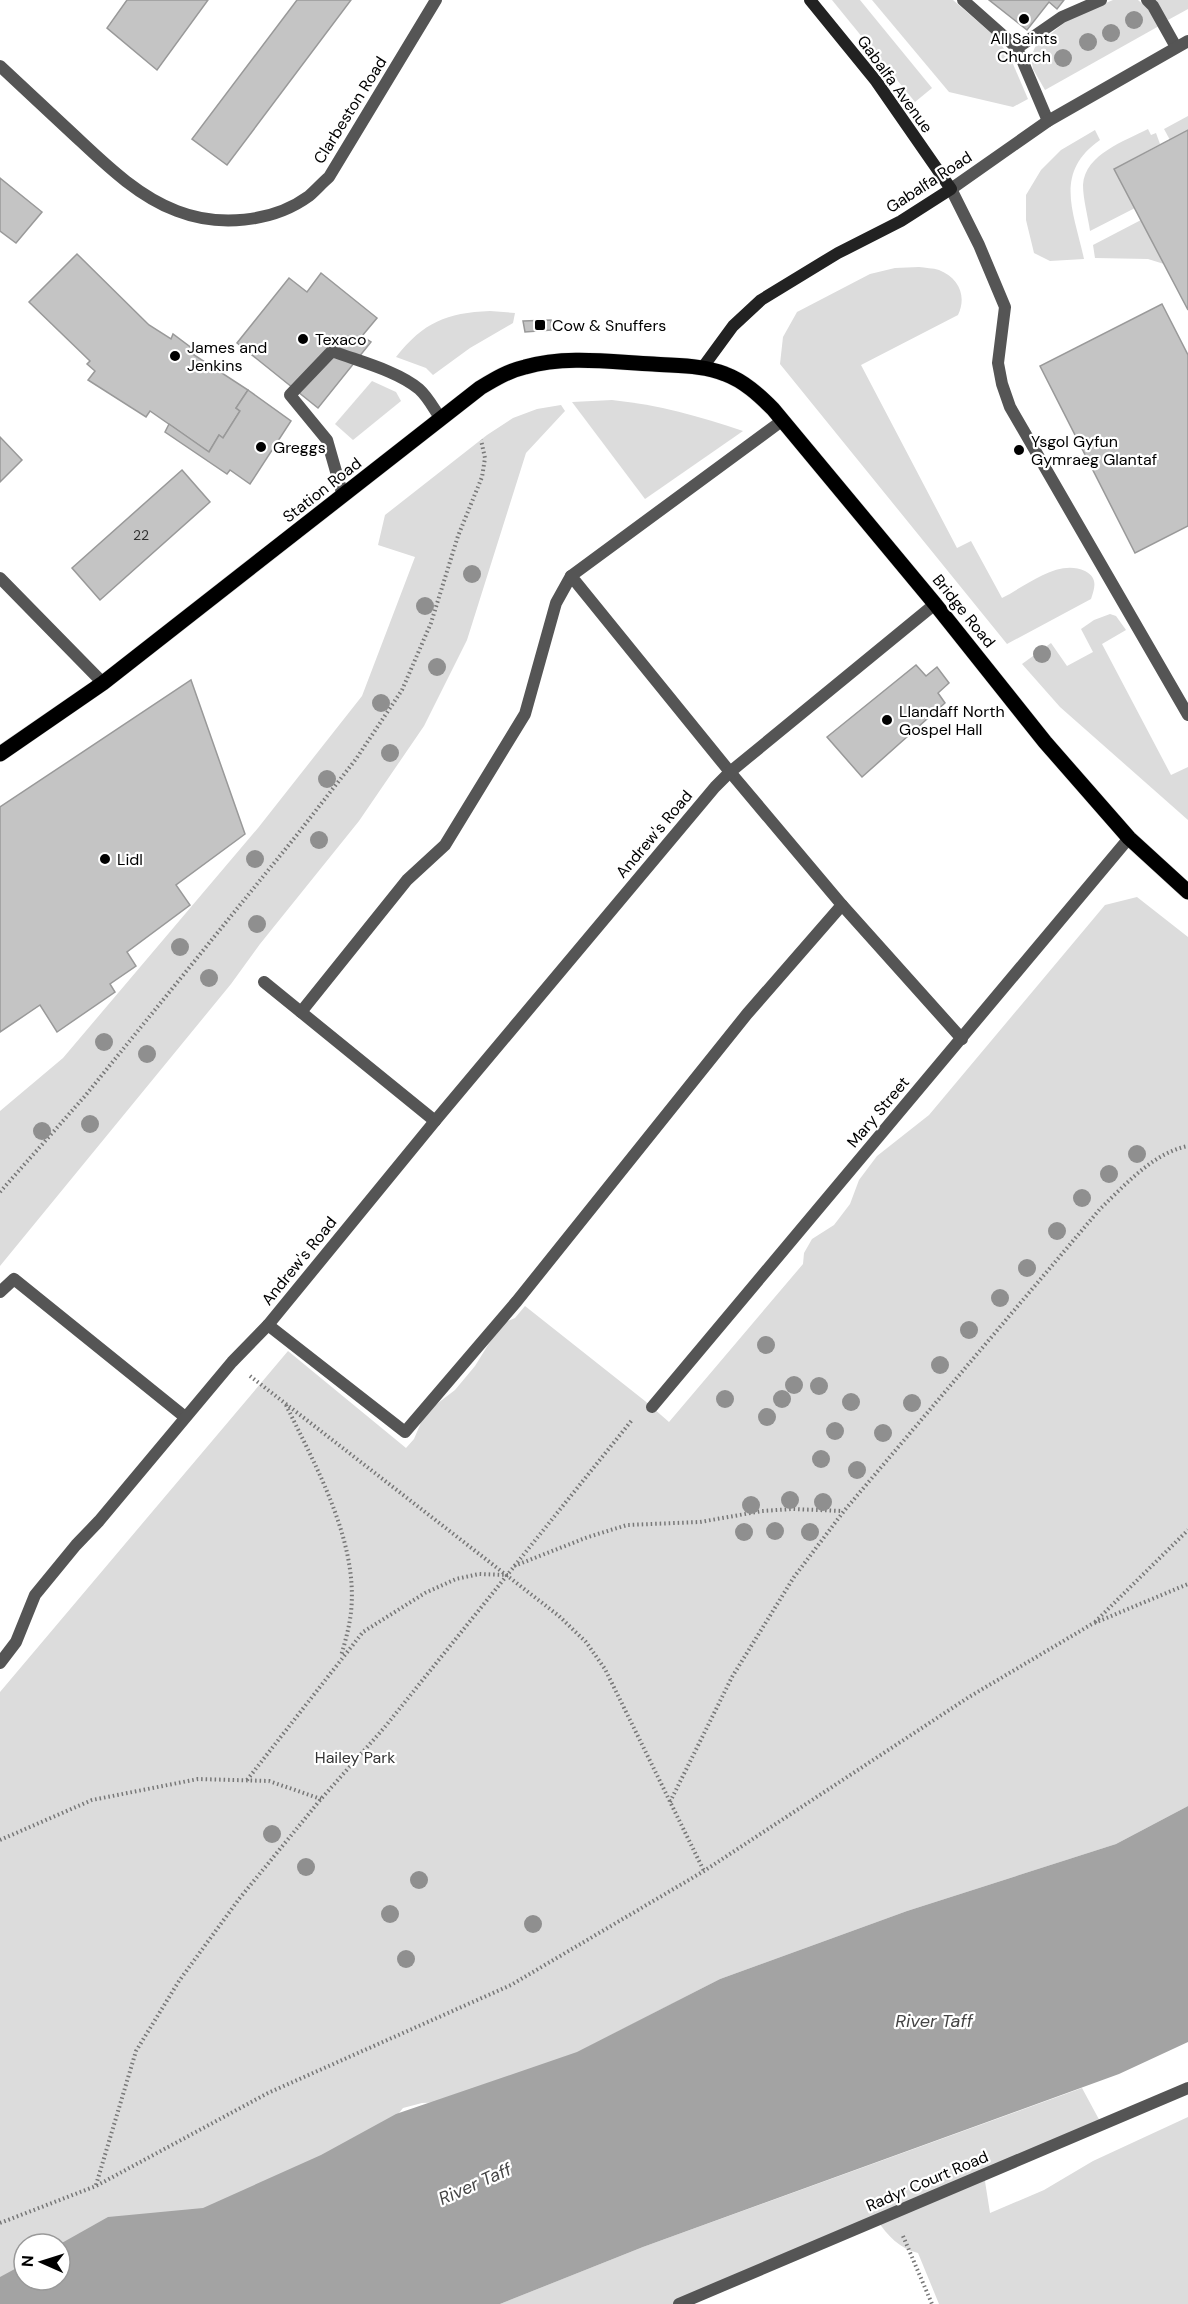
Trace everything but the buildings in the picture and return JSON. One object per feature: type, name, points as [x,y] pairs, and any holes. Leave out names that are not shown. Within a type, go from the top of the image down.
[{"type":"main road","name":"Station Road","points":[[0,753],[103,683],[494,379],[526,366],[558,362],[601,361],[703,368]]},
{"type":"main road","name":"Bridge Road","points":[[703,368],[726,374],[747,385],[783,420],[1045,742],[1129,838],[1188,891]]},
{"type":"street","name":"Clarbeston Road","points":[[0,66],[108,167],[145,194],[176,211],[203,218],[228,220],[255,218],[289,207],[309,196],[329,177],[436,0]]},
{"type":"street","name":"Gabalfa Avenue","points":[[810,0],[876,81],[951,189]]},
{"type":"street","points":[[963,0],[1017,48],[1048,121]]},
{"type":"street","points":[[1017,48],[1062,17],[1101,0]]},
{"type":"street","points":[[1147,0],[1182,44]]},
{"type":"street","name":"Gabalfa Road","points":[[703,368],[733,326],[761,300],[838,253],[901,221],[1048,121],[1182,44]]},
{"type":"street","points":[[951,189],[979,245],[1005,307],[998,363],[1010,407],[1188,715]]},
{"type":"street","points":[[343,495],[327,440],[290,395],[332,351],[398,376],[414,385],[441,419]]},
{"type":"street","points":[[302,1012],[407,880],[445,845],[525,714],[556,603],[571,576],[783,420]]},
{"type":"street","points":[[571,576],[730,772],[842,905],[962,1039]]},
{"type":"street","points":[[0,578],[103,683]]},
{"type":"street","name":"Andrew's Road","points":[[0,1663],[16,1641],[35,1595],[184,1417],[268,1325],[714,787],[935,604]]},
{"type":"street","name":"Mary Street","points":[[652,1407],[1129,838]]},
{"type":"street","points":[[268,1325],[405,1432],[517,1301],[747,1014],[842,905]]},
{"type":"street","points":[[264,982],[435,1121]]},
{"type":"street","points":[[0,1292],[14,1279],[184,1417]]},
{"type":"street","name":"Radyr Court Road","points":[[679,2304],[1188,2088]]},
{"type":"path","points":[[0,1192],[85,1096],[289,845],[356,759],[402,690],[431,623],[458,536],[482,477],[485,458],[481,440]]},
{"type":"path","points":[[670,1802],[732,1677],[794,1577],[844,1511],[1100,1209],[1130,1180],[1157,1160],[1188,1146]]},
{"type":"path","points":[[232,1362],[508,1575],[559,1616],[586,1642],[605,1669],[704,1871]]},
{"type":"path","points":[[285,1403],[333,1505],[347,1554],[351,1589],[350,1623],[340,1660]]},
{"type":"path","points":[[96,2186],[136,2051],[179,1981],[232,1908],[321,1799],[384,1728],[626,1428]]},
{"type":"path","points":[[513,1566],[588,1537],[627,1525],[700,1522],[762,1511],[792,1509],[844,1511]]},
{"type":"path","points":[[1092,1624],[1188,1530]]},
{"type":"path","points":[[247,1780],[363,1632],[425,1593],[456,1579],[479,1574],[508,1575]]},
{"type":"path","points":[[0,2223],[96,2186],[268,2093],[511,1986],[704,1871],[969,1697],[1092,1624],[1188,1584]]},
{"type":"path","points":[[0,1840],[92,1800],[198,1779],[269,1780],[321,1799]]},
{"type":"path","points":[[893,2213],[932,2304]]},
{"type":"green space","points":[[832,0],[860,0],[932,88],[915,102]]},
{"type":"green space","points":[[872,0],[953,0],[998,39],[1013,64],[1028,99],[1013,107],[949,92]]},
{"type":"green space","points":[[1113,0],[1138,0],[1147,8],[1159,26],[1045,90],[1033,69],[1031,57],[1035,47],[1070,18]]},
{"type":"green space","points":[[1154,0],[1188,0],[1188,9],[1168,20]]},
{"type":"green space","points":[[1188,116],[1188,130],[1170,140],[1164,129]]},
{"type":"green space","points":[[1148,129],[1151,135],[1156,133],[1160,144],[1114,169],[1135,208],[1090,231],[1083,190],[1085,174],[1098,157]]},
{"type":"green space","points":[[1095,130],[1100,140],[1085,153],[1076,166],[1072,180],[1072,209],[1084,259],[1050,261],[1034,253],[1026,220],[1026,195],[1041,170],[1061,150]]},
{"type":"green space","points":[[1141,220],[1164,264],[1148,259],[1095,258],[1093,245]]},
{"type":"green space","points":[[919,267],[939,270],[952,278],[959,288],[962,301],[958,315],[861,365],[957,548],[971,541],[1002,598],[1042,575],[1064,568],[1085,571],[1094,580],[1091,599],[1007,644],[780,364],[783,337],[797,312],[870,274],[895,268]]},
{"type":"green space","points":[[490,311],[515,313],[513,323],[470,348],[433,375],[426,368],[396,357],[416,335],[437,322],[461,314]]},
{"type":"green space","points":[[372,381],[396,392],[401,401],[353,440],[335,424]]},
{"type":"green space","points":[[612,400],[679,412],[743,431],[645,499],[572,402]]},
{"type":"green space","points":[[561,405],[565,411],[526,453],[467,640],[424,726],[359,821],[260,944],[231,984],[0,1266],[0,1111],[63,1058],[258,828],[362,696],[415,557],[378,545],[385,515],[487,435],[513,418],[537,409]]},
{"type":"green space","points":[[1110,614],[1116,616],[1126,630],[1102,644],[1171,775],[1188,767],[1188,820],[1060,707],[1022,664],[1051,643],[1067,666],[1093,652],[1081,629],[1094,620]]},
{"type":"green space","name":"Hailey Park","points":[[1137,897],[1188,937],[1188,1806],[1116,1844],[907,1911],[720,1979],[588,2047],[591,2056],[466,2101],[422,2103],[403,2108],[391,2123],[316,2183],[72,2241],[72,2232],[12,2232],[12,2287],[0,2294],[0,1692],[288,1351],[406,1448],[414,1439],[425,1413],[455,1390],[475,1366],[501,1324],[515,1318],[525,1306],[669,1422],[803,1264],[804,1253],[812,1239],[834,1225],[850,1204],[859,1180],[877,1156],[929,1115],[1105,905]]},
{"type":"green space","points":[[1082,2088],[1102,2125],[984,2175],[990,2213],[1044,2190],[1093,2161],[1188,2117],[1188,2304],[939,2304],[918,2253],[894,2241],[877,2220],[679,2304],[500,2304],[643,2247]]},
{"type":"water","name":"River Taff","points":[[1188,1806],[1188,2042],[1119,2074],[643,2247],[500,2304],[0,2304],[0,2277],[12,2270],[12,2292],[72,2292],[72,2237],[108,2217],[203,2208],[321,2155],[396,2114],[577,2052],[720,1979],[907,1911],[1116,1844]]},
{"type":"place","name":"All Saints Church","points":[[1024,19]]},
{"type":"place","name":"Cow & Snuffers","points":[[540,325]]},
{"type":"place","name":"Texaco","points":[[303,339]]},
{"type":"place","name":"James and Jenkins","points":[[175,356]]},
{"type":"place","name":"Greggs","points":[[261,447]]},
{"type":"place","name":"Ysgol Gyfun Gymraeg Glantaf","points":[[1019,450]]},
{"type":"place","name":"Llandaff North Gospel Hall","points":[[887,720]]},
{"type":"place","name":"Lidl","points":[[105,859]]}]
